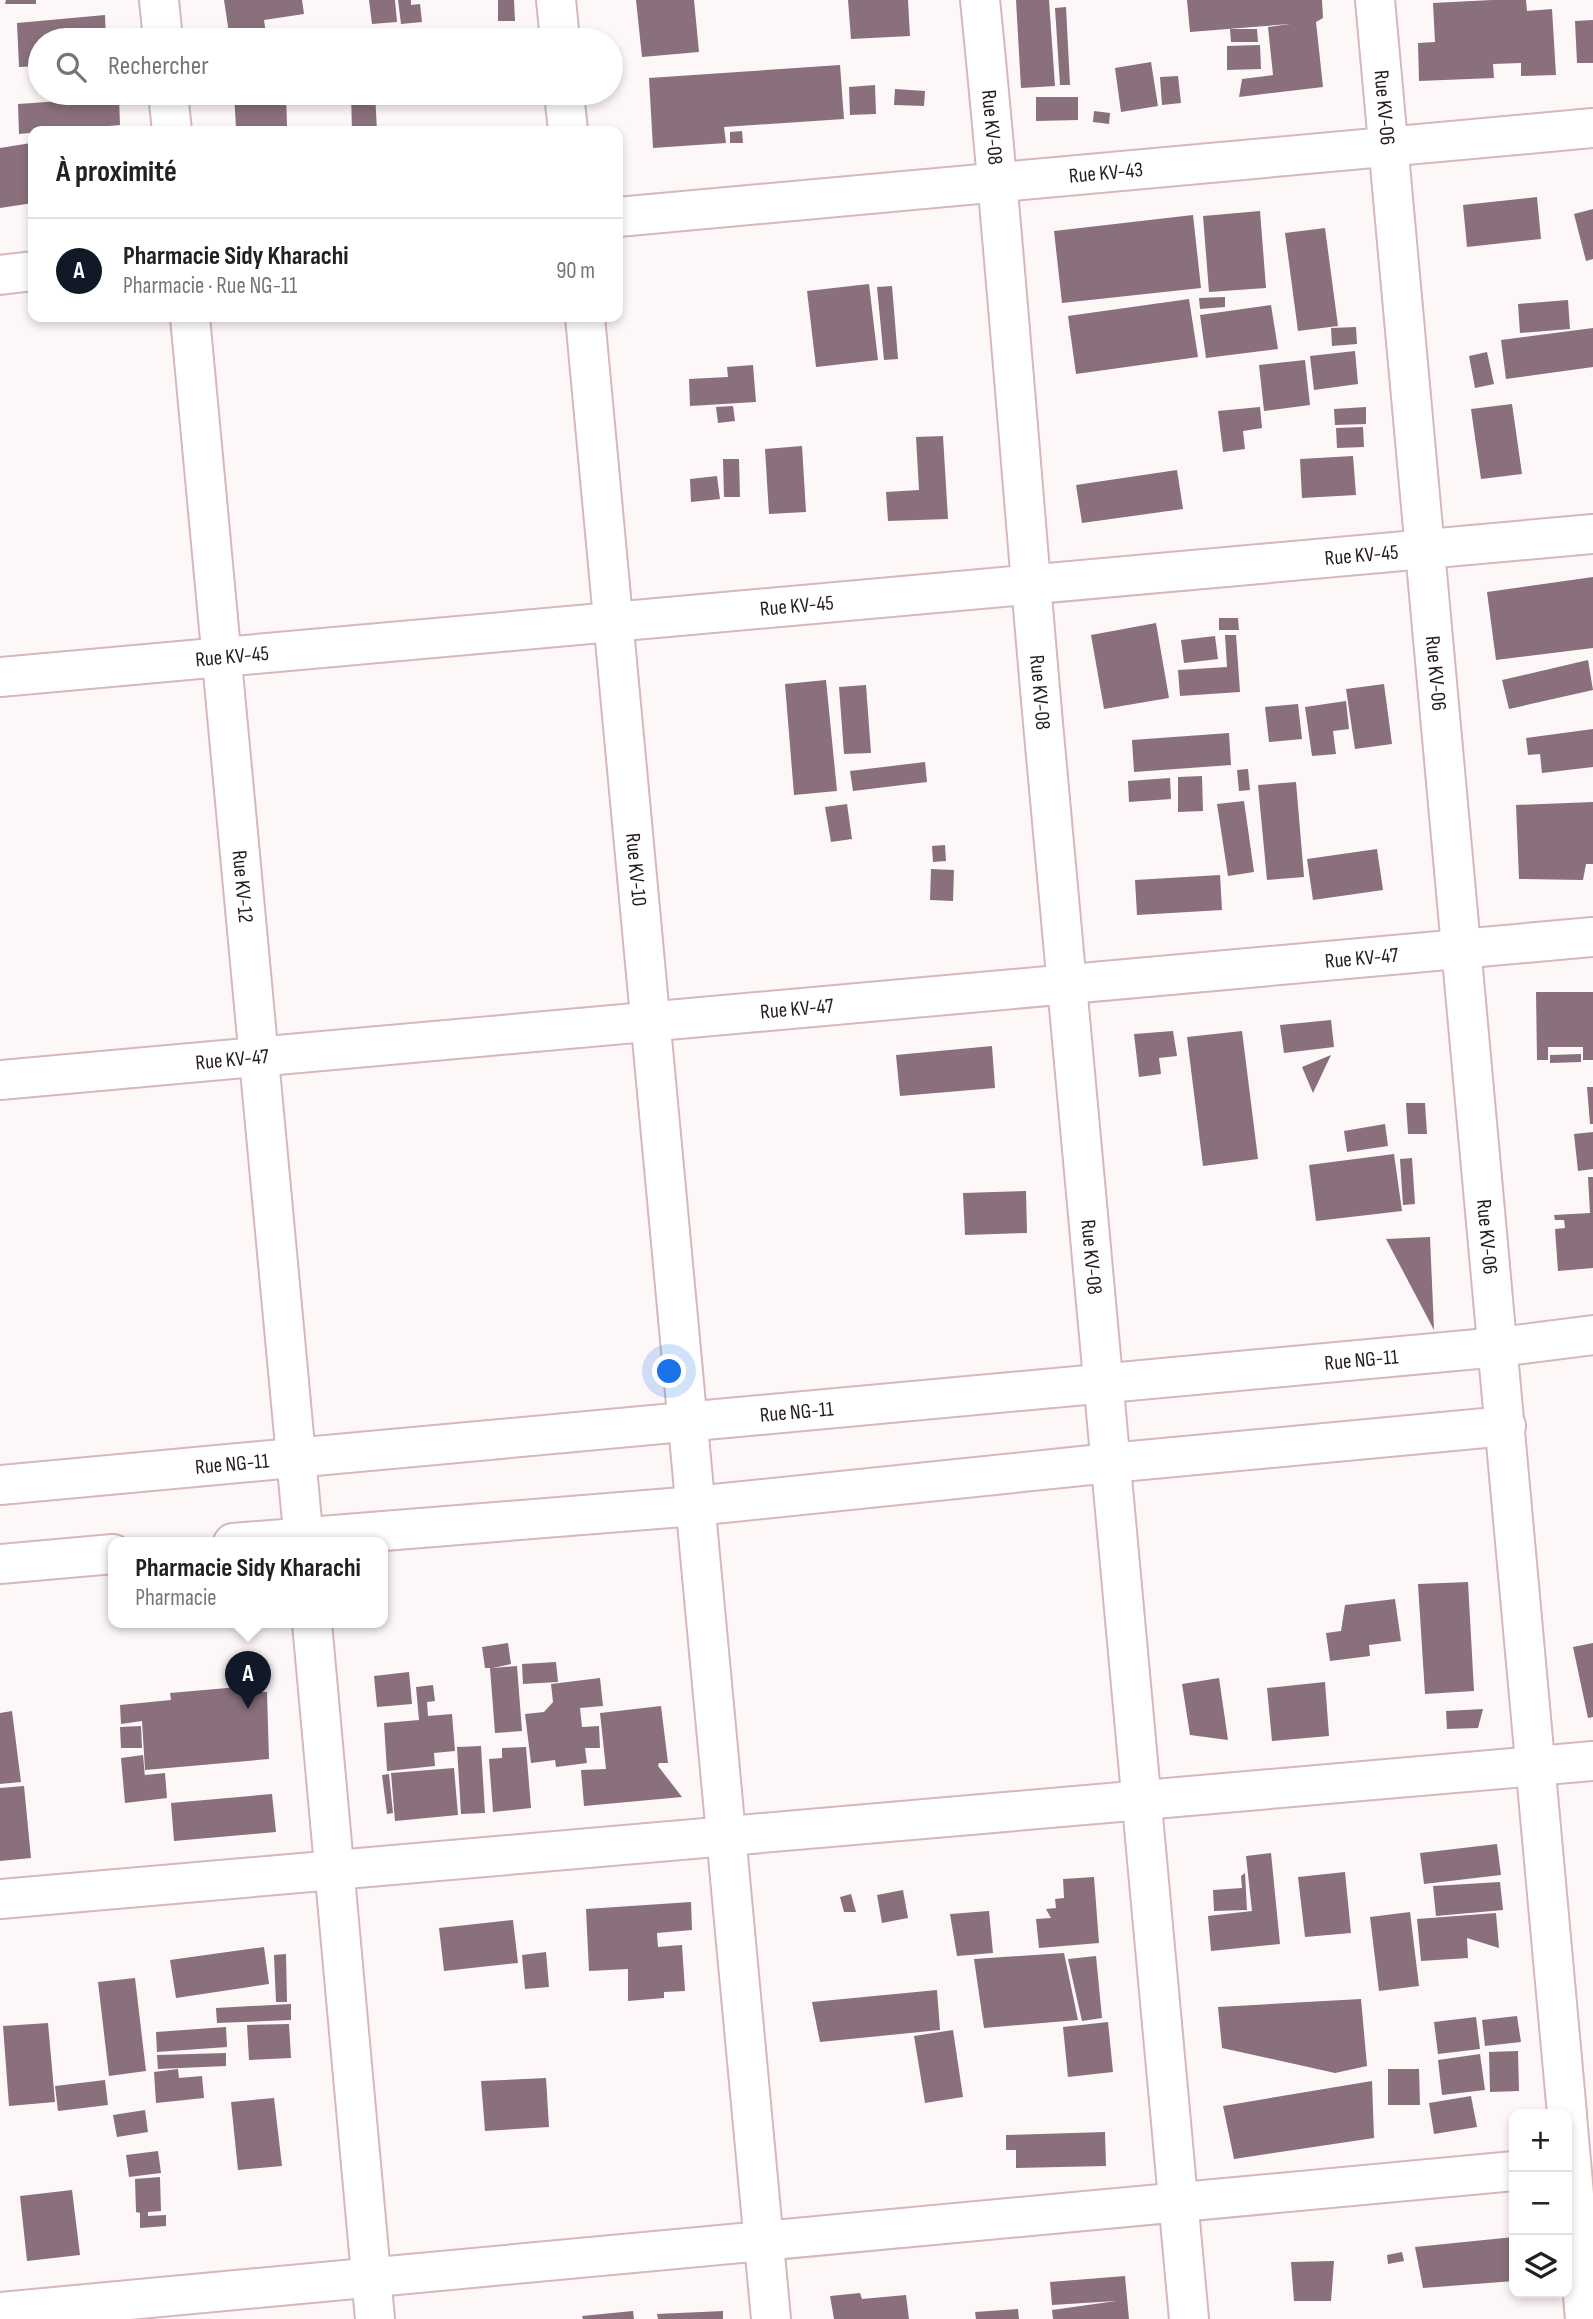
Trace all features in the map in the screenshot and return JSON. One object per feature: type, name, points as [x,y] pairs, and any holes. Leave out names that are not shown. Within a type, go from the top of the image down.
[{"type":"street","points":[[159,0],[162,28]]},
{"type":"street","points":[[556,0],[559,28]]},
{"type":"street","name":"Rue KV-08","points":[[980,0],[999,183],[1031,584],[1189,2319]]},
{"type":"street","name":"Rue KV-06","points":[[1375,0],[1566,2109]]},
{"type":"street","points":[[169,105],[171,126]]},
{"type":"street","points":[[565,105],[567,126]]},
{"type":"street","name":"Rue KV-43","points":[[623,217],[1593,128]]},
{"type":"street","points":[[0,275],[28,272]]},
{"type":"street","name":"Rue KV-12","points":[[190,322],[304,1537]]},
{"type":"street","name":"Rue KV-10","points":[[585,322],[771,2319]]},
{"type":"street","name":"Rue KV-45","points":[[0,677],[1593,534]]},
{"type":"street","name":"Rue KV-47","points":[[0,1080],[1593,937]]},
{"type":"street","name":"Rue NG-11","points":[[0,1486],[1499,1347],[1593,1335]]},
{"type":"street","points":[[338,1537],[695,1506],[1506,1426]]},
{"type":"street","points":[[0,1564],[108,1553]]},
{"type":"street","points":[[312,1628],[375,2319]]},
{"type":"street","points":[[0,1899],[1593,1761]]},
{"type":"street","name":"Rue KV-06","points":[[1572,2140],[1577,2166],[1585,2319]]},
{"type":"street","points":[[0,2312],[1509,2171]]},
{"type":"building","points":[[6,0],[36,0],[36,4],[5,4]]},
{"type":"building","points":[[224,0],[302,0],[304,14],[264,20],[265,28],[228,28]]},
{"type":"building","points":[[369,0],[395,0],[397,22],[372,24]]},
{"type":"building","points":[[398,0],[411,0],[411,5],[420,4],[422,22],[401,24]]},
{"type":"building","points":[[498,0],[514,0],[515,21],[498,21]]},
{"type":"building","points":[[636,0],[694,0],[699,52],[642,57]]},
{"type":"building","points":[[848,0],[908,0],[910,36],[851,39]]},
{"type":"building","points":[[1016,0],[1049,0],[1055,86],[1021,88]]},
{"type":"building","points":[[1187,0],[1322,0],[1323,18],[1316,22],[1323,87],[1239,97],[1242,79],[1273,75],[1268,27],[1290,24],[1190,32]]},
{"type":"building","points":[[1526,0],[1527,11],[1552,9],[1556,75],[1521,76],[1521,63],[1493,64],[1494,78],[1419,81],[1418,43],[1435,42],[1433,3]]},
{"type":"building","points":[[1066,7],[1070,85],[1060,85],[1055,8]]},
{"type":"building","points":[[105,15],[106,28],[28,28],[28,67],[19,67],[17,23]]},
{"type":"building","points":[[1593,20],[1593,63],[1577,63],[1575,21]]},
{"type":"building","points":[[1230,29],[1257,29],[1258,42],[1231,42]]},
{"type":"building","points":[[1260,45],[1261,69],[1227,70],[1227,46]]},
{"type":"building","points":[[1151,62],[1158,106],[1121,112],[1115,68]]},
{"type":"building","points":[[840,65],[844,119],[724,127],[726,143],[653,148],[649,78]]},
{"type":"building","points":[[1178,76],[1181,103],[1162,105],[1160,77]]},
{"type":"building","points":[[875,85],[876,114],[850,115],[849,87]]},
{"type":"building","points":[[895,89],[925,91],[924,106],[894,105]]},
{"type":"building","points":[[1036,97],[1078,97],[1078,120],[1036,121]]},
{"type":"building","points":[[18,104],[119,105],[120,125],[28,126],[28,133],[19,134]]},
{"type":"building","points":[[235,105],[286,105],[287,126],[236,126]]},
{"type":"building","points":[[351,105],[376,105],[377,126],[352,126]]},
{"type":"building","points":[[1094,111],[1110,113],[1109,124],[1093,122]]},
{"type":"building","points":[[742,131],[743,143],[730,143],[730,132]]},
{"type":"building","points":[[28,143],[28,204],[0,208],[0,148]]},
{"type":"building","points":[[1537,197],[1541,239],[1467,247],[1463,205]]},
{"type":"building","points":[[1593,209],[1593,259],[1586,261],[1574,214]]},
{"type":"building","points":[[1260,211],[1266,288],[1209,292],[1203,216]]},
{"type":"building","points":[[1193,215],[1201,288],[1062,303],[1054,231]]},
{"type":"building","points":[[1325,228],[1338,326],[1298,331],[1285,233]]},
{"type":"building","points":[[869,284],[878,360],[816,367],[807,291]]},
{"type":"building","points":[[892,286],[898,359],[884,360],[877,287]]},
{"type":"building","points":[[1225,297],[1225,307],[1200,309],[1199,298]]},
{"type":"building","points":[[1189,299],[1198,357],[1076,374],[1068,316]]},
{"type":"building","points":[[1568,300],[1570,329],[1520,333],[1518,304]]},
{"type":"building","points":[[1271,305],[1278,349],[1206,358],[1200,315]]},
{"type":"building","points":[[1356,327],[1357,344],[1332,346],[1331,328]]},
{"type":"building","points":[[1593,328],[1593,367],[1506,379],[1501,340]]},
{"type":"building","points":[[1355,351],[1358,384],[1314,390],[1310,356]]},
{"type":"building","points":[[1487,352],[1494,384],[1475,388],[1469,356]]},
{"type":"building","points":[[1305,360],[1310,405],[1264,411],[1259,365]]},
{"type":"building","points":[[753,365],[756,402],[690,406],[689,379],[728,377],[727,367]]},
{"type":"building","points":[[1512,404],[1522,474],[1481,479],[1471,409]]},
{"type":"building","points":[[733,406],[735,421],[718,423],[716,407]]},
{"type":"building","points":[[1260,407],[1262,428],[1243,431],[1245,449],[1223,452],[1218,411]]},
{"type":"building","points":[[1366,407],[1366,424],[1335,425],[1334,409]]},
{"type":"building","points":[[1363,427],[1364,447],[1337,448],[1336,428]]},
{"type":"building","points":[[943,436],[948,519],[888,521],[886,492],[919,490],[916,437]]},
{"type":"building","points":[[802,446],[806,512],[769,514],[765,449]]},
{"type":"building","points":[[1353,456],[1356,495],[1302,498],[1300,459]]},
{"type":"building","points":[[723,459],[739,459],[740,497],[724,497]]},
{"type":"building","points":[[1177,470],[1183,509],[1082,523],[1076,485]]},
{"type":"building","points":[[717,476],[720,499],[691,502],[690,479]]},
{"type":"building","points":[[1593,577],[1593,648],[1496,660],[1487,592]]},
{"type":"building","points":[[1219,618],[1238,618],[1239,630],[1219,630]]},
{"type":"building","points":[[1156,623],[1169,698],[1104,709],[1091,635]]},
{"type":"building","points":[[1225,635],[1236,635],[1240,692],[1180,696],[1178,670],[1227,667]]},
{"type":"building","points":[[1215,636],[1218,659],[1184,663],[1181,640]]},
{"type":"building","points":[[1588,660],[1593,690],[1509,709],[1502,680]]},
{"type":"building","points":[[826,680],[837,791],[794,795],[785,684]]},
{"type":"building","points":[[1384,684],[1392,744],[1355,749],[1346,689]]},
{"type":"building","points":[[866,685],[871,753],[844,754],[839,687]]},
{"type":"building","points":[[1346,701],[1349,729],[1333,731],[1336,754],[1312,756],[1305,707]]},
{"type":"building","points":[[1298,704],[1302,739],[1269,742],[1265,707]]},
{"type":"building","points":[[1593,729],[1593,767],[1542,773],[1540,754],[1528,755],[1526,738]]},
{"type":"building","points":[[1229,733],[1231,765],[1134,772],[1132,740]]},
{"type":"building","points":[[925,762],[927,782],[853,791],[850,771]]},
{"type":"building","points":[[1248,769],[1250,790],[1239,791],[1237,770]]},
{"type":"building","points":[[1202,776],[1203,811],[1178,812],[1178,777]]},
{"type":"building","points":[[1170,778],[1171,799],[1129,802],[1128,781]]},
{"type":"building","points":[[1296,782],[1304,877],[1267,880],[1258,785]]},
{"type":"building","points":[[1244,801],[1254,872],[1228,876],[1217,804]]},
{"type":"building","points":[[1593,802],[1593,864],[1586,864],[1583,880],[1519,879],[1516,805]]},
{"type":"building","points":[[847,804],[852,839],[831,842],[825,807]]},
{"type":"building","points":[[945,845],[946,861],[933,862],[932,846]]},
{"type":"building","points":[[1377,849],[1383,890],[1313,900],[1307,859]]},
{"type":"building","points":[[931,869],[954,870],[953,901],[930,900]]},
{"type":"building","points":[[1220,875],[1222,910],[1137,915],[1135,880]]},
{"type":"building","points":[[1536,992],[1593,992],[1593,1060],[1583,1060],[1583,1047],[1548,1047],[1548,1060],[1537,1060]]},
{"type":"building","points":[[1331,1020],[1334,1047],[1284,1053],[1280,1025]]},
{"type":"building","points":[[1173,1031],[1177,1056],[1159,1058],[1161,1074],[1139,1077],[1134,1034]]},
{"type":"building","points":[[1242,1031],[1258,1159],[1203,1166],[1187,1037]]},
{"type":"building","points":[[992,1046],[995,1088],[900,1096],[896,1055]]},
{"type":"building","points":[[1581,1054],[1581,1062],[1550,1063],[1550,1055]]},
{"type":"building","points":[[1331,1055],[1313,1093],[1302,1067]]},
{"type":"building","points":[[1587,1087],[1593,1087],[1593,1124],[1590,1124]]},
{"type":"building","points":[[1406,1103],[1425,1103],[1427,1134],[1408,1134]]},
{"type":"building","points":[[1385,1124],[1388,1146],[1347,1152],[1344,1131]]},
{"type":"building","points":[[1593,1132],[1593,1169],[1578,1171],[1574,1134]]},
{"type":"building","points":[[1394,1154],[1402,1211],[1316,1221],[1309,1165]]},
{"type":"building","points":[[1412,1158],[1415,1204],[1403,1205],[1400,1159]]},
{"type":"building","points":[[1588,1177],[1593,1177],[1593,1268],[1558,1271],[1555,1229],[1565,1228],[1564,1220],[1555,1220],[1554,1215],[1590,1213]]},
{"type":"building","points":[[1026,1191],[1027,1233],[965,1235],[963,1193]]},
{"type":"building","points":[[1430,1237],[1434,1330],[1386,1239]]},
{"type":"building","points":[[1468,1582],[1474,1691],[1425,1694],[1418,1584]]},
{"type":"building","points":[[1395,1599],[1401,1641],[1369,1645],[1370,1656],[1330,1661],[1326,1633],[1341,1631],[1345,1605]]},
{"type":"building","points":[[508,1643],[511,1664],[493,1668],[517,1666],[522,1731],[495,1733],[490,1668],[485,1668],[482,1647]]},
{"type":"building","points":[[1593,1643],[1593,1717],[1588,1718],[1573,1647]]},
{"type":"building","points":[[556,1662],[558,1682],[523,1684],[522,1664]]},
{"type":"building","points":[[409,1672],[412,1704],[377,1707],[374,1676]]},
{"type":"building","points":[[600,1678],[603,1706],[580,1708],[582,1727],[599,1726],[600,1748],[585,1748],[587,1763],[556,1767],[555,1760],[531,1763],[525,1714],[544,1712],[553,1702],[551,1684]]},
{"type":"building","points":[[1219,1678],[1228,1740],[1190,1735],[1182,1684]]},
{"type":"building","points":[[1325,1682],[1329,1736],[1272,1741],[1267,1688]]},
{"type":"building","points":[[262,1685],[262,1692],[267,1692],[269,1759],[145,1770],[142,1721],[121,1724],[120,1705],[171,1700],[170,1693]]},
{"type":"building","points":[[433,1685],[435,1701],[427,1702],[428,1716],[452,1714],[455,1751],[434,1753],[435,1766],[387,1771],[384,1723],[419,1720],[416,1687]]},
{"type":"building","points":[[661,1706],[668,1763],[659,1763],[658,1766],[682,1797],[584,1806],[581,1770],[606,1769],[600,1713]]},
{"type":"building","points":[[1483,1709],[1478,1728],[1447,1729],[1446,1711]]},
{"type":"building","points":[[12,1711],[21,1782],[0,1784],[0,1713]]},
{"type":"building","points":[[141,1726],[142,1748],[121,1748],[120,1727]]},
{"type":"building","points":[[481,1746],[485,1813],[461,1814],[457,1747]]},
{"type":"building","points":[[526,1747],[531,1808],[493,1812],[489,1759],[502,1758],[502,1748]]},
{"type":"building","points":[[143,1755],[145,1777],[165,1773],[167,1798],[125,1803],[121,1758]]},
{"type":"building","points":[[454,1768],[458,1815],[395,1821],[391,1773]]},
{"type":"building","points":[[389,1774],[393,1813],[387,1814],[382,1775]]},
{"type":"building","points":[[24,1786],[31,1858],[0,1861],[0,1788]]},
{"type":"building","points":[[272,1794],[276,1832],[174,1841],[171,1803]]},
{"type":"building","points":[[1497,1844],[1501,1875],[1424,1884],[1420,1853]]},
{"type":"building","points":[[1271,1853],[1280,1944],[1211,1951],[1208,1916],[1252,1911],[1246,1856]]},
{"type":"building","points":[[1345,1872],[1351,1933],[1305,1937],[1298,1877]]},
{"type":"building","points":[[1245,1873],[1247,1910],[1214,1911],[1213,1890],[1242,1888],[1241,1876]]},
{"type":"building","points":[[1094,1877],[1099,1943],[1039,1948],[1036,1919],[1051,1918],[1046,1909],[1056,1908],[1055,1899],[1064,1898],[1063,1879]]},
{"type":"building","points":[[1500,1882],[1503,1910],[1436,1916],[1433,1886]]},
{"type":"building","points":[[903,1890],[908,1918],[882,1923],[877,1895]]},
{"type":"building","points":[[851,1894],[856,1912],[844,1912],[840,1897]]},
{"type":"building","points":[[691,1902],[692,1930],[657,1933],[658,1947],[682,1945],[685,1991],[664,1992],[664,1998],[628,2001],[628,1969],[589,1971],[586,1909]]},
{"type":"building","points":[[989,1911],[993,1953],[957,1956],[950,1914]]},
{"type":"building","points":[[1410,1912],[1419,1986],[1379,1991],[1370,1917]]},
{"type":"building","points":[[1496,1913],[1499,1948],[1467,1938],[1468,1958],[1421,1961],[1417,1919]]},
{"type":"building","points":[[513,1920],[518,1963],[444,1971],[439,1928]]},
{"type":"building","points":[[264,1947],[269,1984],[176,1998],[170,1960]]},
{"type":"building","points":[[546,1952],[549,1987],[525,1989],[522,1955]]},
{"type":"building","points":[[1064,1953],[1078,2020],[984,2028],[974,1959]]},
{"type":"building","points":[[286,1954],[287,2002],[276,2002],[274,1955]]},
{"type":"building","points":[[1096,1956],[1102,2018],[1082,2021],[1068,1959]]},
{"type":"building","points":[[135,1978],[146,2071],[109,2076],[98,1982]]},
{"type":"building","points":[[937,1990],[940,2030],[820,2042],[812,2002]]},
{"type":"building","points":[[1361,1999],[1367,2066],[1335,2073],[1222,2048],[1218,2007]]},
{"type":"building","points":[[291,2004],[291,2020],[217,2023],[216,2008]]},
{"type":"building","points":[[1517,2016],[1521,2042],[1485,2046],[1482,2020]]},
{"type":"building","points":[[1476,2017],[1480,2049],[1438,2054],[1434,2022]]},
{"type":"building","points":[[1108,2022],[1113,2072],[1068,2077],[1063,2027]]},
{"type":"building","points":[[48,2023],[55,2102],[9,2106],[3,2026]]},
{"type":"building","points":[[289,2024],[291,2058],[249,2060],[247,2025]]},
{"type":"building","points":[[226,2027],[227,2047],[157,2052],[156,2032]]},
{"type":"building","points":[[953,2030],[963,2097],[925,2103],[914,2036]]},
{"type":"building","points":[[1518,2051],[1519,2091],[1490,2092],[1489,2052]]},
{"type":"building","points":[[226,2053],[226,2066],[158,2069],[157,2055]]},
{"type":"building","points":[[1480,2054],[1485,2090],[1442,2095],[1438,2060]]},
{"type":"building","points":[[178,2069],[179,2078],[202,2076],[204,2098],[156,2103],[154,2072]]},
{"type":"building","points":[[1388,2069],[1419,2069],[1420,2105],[1388,2105]]},
{"type":"building","points":[[546,2078],[549,2127],[485,2131],[481,2081]]},
{"type":"building","points":[[105,2080],[108,2105],[58,2111],[55,2086]]},
{"type":"building","points":[[1372,2081],[1374,2138],[1234,2159],[1223,2106]]},
{"type":"building","points":[[1471,2096],[1477,2127],[1434,2134],[1429,2103]]},
{"type":"building","points":[[274,2098],[282,2166],[238,2170],[231,2102]]},
{"type":"building","points":[[145,2110],[148,2132],[117,2137],[113,2115]]},
{"type":"building","points":[[1105,2132],[1106,2166],[1016,2168],[1016,2150],[1006,2150],[1006,2135]]},
{"type":"building","points":[[158,2151],[161,2173],[129,2177],[126,2155]]},
{"type":"building","points":[[160,2177],[161,2211],[148,2212],[148,2216],[166,2215],[166,2226],[140,2228],[140,2213],[136,2212],[135,2179]]},
{"type":"building","points":[[72,2190],[80,2255],[27,2261],[20,2196]]},
{"type":"building","points":[[1509,2238],[1509,2281],[1423,2288],[1415,2247]]},
{"type":"building","points":[[1402,2252],[1404,2261],[1388,2264],[1387,2255]]},
{"type":"building","points":[[1334,2261],[1331,2301],[1294,2301],[1291,2262]]},
{"type":"building","points":[[1125,2276],[1129,2319],[1053,2319],[1052,2310],[1116,2301],[1052,2305],[1050,2282]]},
{"type":"building","points":[[860,2293],[862,2299],[906,2295],[909,2319],[834,2319],[830,2296]]},
{"type":"building","points":[[1018,2309],[1019,2319],[976,2319],[975,2312]]},
{"type":"building","points":[[633,2311],[634,2319],[583,2319],[582,2316]]},
{"type":"building","points":[[723,2311],[723,2319],[658,2319],[657,2314]]},
{"type":"place","name":"Pharmacie Sidy Kharachi","points":[[248,1709]]}]
